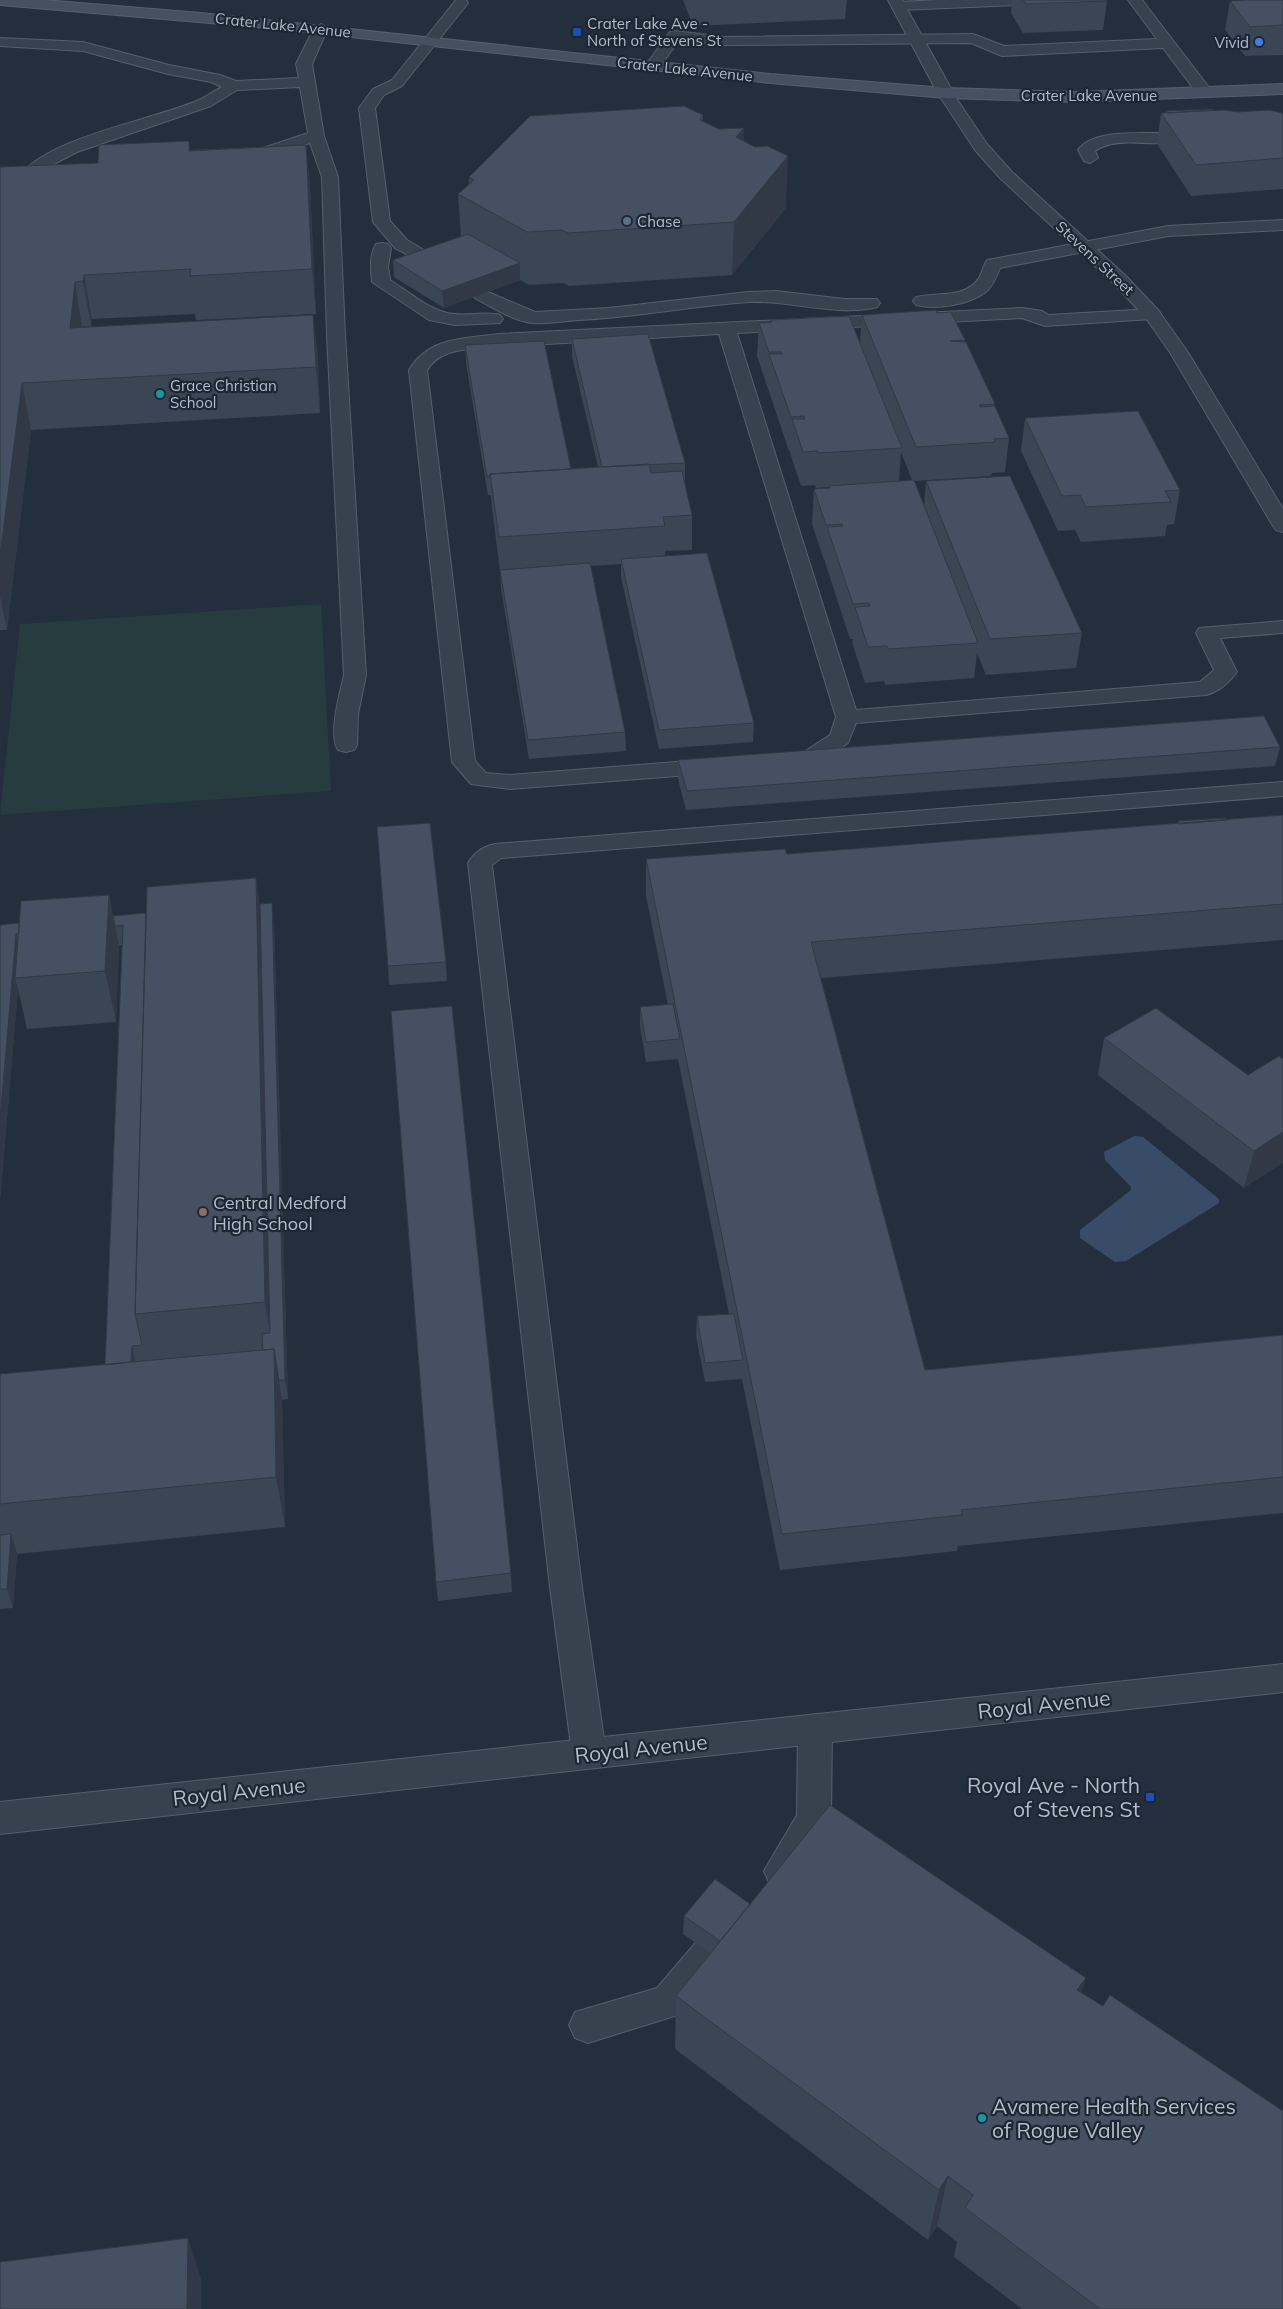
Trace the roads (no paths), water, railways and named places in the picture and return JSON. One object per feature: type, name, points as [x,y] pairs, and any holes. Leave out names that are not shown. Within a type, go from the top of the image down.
[{"type":"main road","name":"Crater Lake Avenue","points":[[0,1],[321,28],[799,81],[945,92],[1072,96],[1283,89]]},
{"type":"street","points":[[897,3],[1040,0]]},
{"type":"street","points":[[1135,0],[1205,93]]},
{"type":"street","points":[[460,3],[397,83],[386,86],[374,95],[368,108],[382,222],[382,248],[379,267],[381,282],[435,316],[455,320],[533,318],[609,313],[748,296],[776,296],[844,304],[890,302]]},
{"type":"street","name":"Stevens Street","points":[[897,3],[945,92],[981,147],[1006,175],[1120,280],[1152,314],[1180,354],[1283,526]]},
{"type":"street","points":[[321,28],[304,64],[316,136],[330,177],[336,335],[355,675],[347,714],[346,745]]},
{"type":"street","points":[[654,65],[675,35],[724,40],[973,38],[1002,51],[1167,43]]},
{"type":"street","points":[[0,42],[84,47],[168,69],[215,78],[234,86],[308,82]]},
{"type":"street","points":[[48,180],[16,181],[38,166],[71,149],[205,103],[234,86]]},
{"type":"street","points":[[1090,158],[1086,150],[1093,144],[1112,139],[1168,134]]},
{"type":"street","points":[[240,160],[316,136]]},
{"type":"street","points":[[382,222],[419,237],[438,258]]},
{"type":"street","points":[[908,301],[960,297],[985,283],[993,264],[1168,231],[1283,225]]},
{"type":"street","points":[[382,248],[403,265]]},
{"type":"street","points":[[502,287],[530,303],[565,316]]},
{"type":"street","points":[[481,294],[509,309],[533,318]]},
{"type":"street","points":[[459,302],[494,319]]},
{"type":"street","points":[[734,765],[510,782],[479,778],[464,762],[418,370],[422,360],[436,351],[454,346],[498,340],[1022,313],[1036,315],[1045,321],[1152,314]]},
{"type":"street","points":[[726,328],[847,717],[840,738],[810,759],[772,762]]},
{"type":"street","points":[[847,717],[1206,688],[1226,672],[1207,633],[1283,627]]},
{"type":"street","points":[[589,1754],[566,1587],[480,863],[495,851],[1283,789]]},
{"type":"street","name":"Royal Avenue","points":[[0,1818],[1283,1678]]},
{"type":"street","points":[[588,2025],[668,2002],[792,1859],[814,1816],[816,1729]]},
{"type":"water","points":[[1134,1136],[1143,1137],[1219,1199],[1219,1203],[1126,1261],[1115,1262],[1080,1238],[1080,1230],[1131,1190],[1131,1187],[1105,1160],[1104,1152]]},
{"type":"place","name":"Crater Lake Ave - North of Stevens St","points":[[577,32]]},
{"type":"place","name":"Vivid","points":[[1259,42]]},
{"type":"place","name":"Chase","points":[[627,221]]},
{"type":"place","name":"Grace Christian School","points":[[160,394]]},
{"type":"place","name":"Central Medford High School","points":[[203,1212]]},
{"type":"place","name":"Royal Ave - North of Stevens St","points":[[1150,1797]]},
{"type":"place","name":"Avamere Health Services of Rogue Valley","points":[[982,2118]]}]
